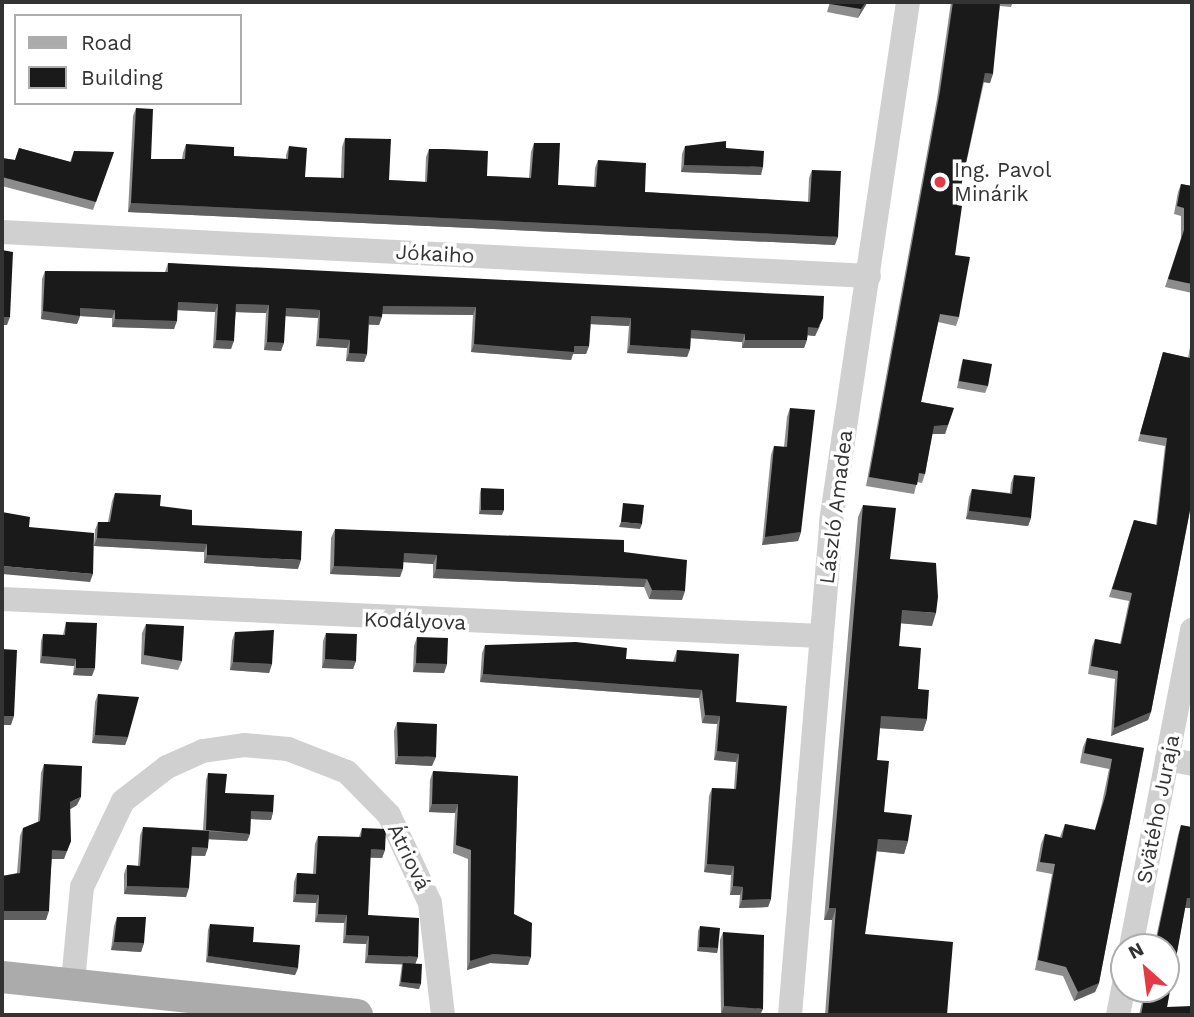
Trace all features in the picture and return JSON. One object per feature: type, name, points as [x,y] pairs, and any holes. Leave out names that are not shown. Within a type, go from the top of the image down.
[{"type":"main road","points":[[2,977],[73,982],[357,1015]]},
{"type":"street","name":"László Amadea","points":[[790,1015],[831,522],[908,2]]},
{"type":"street","name":"Jókaiho","points":[[2,232],[869,276]]},
{"type":"street","name":"Kodályova","points":[[4,603],[821,636]]},
{"type":"street","name":"Svätého Juraja","points":[[1134,933],[1192,630]]},
{"type":"street","name":"Átriová","points":[[73,982],[82,887],[123,800],[167,767],[203,751],[244,745],[288,748],[347,772],[388,815],[430,903],[443,1015]]},
{"type":"street","points":[[1167,759],[1192,764]]},
{"type":"building","points":[[830,2],[866,2],[861,9]]},
{"type":"building","points":[[953,2],[1000,2],[993,74],[985,73],[957,205],[962,206],[955,255],[970,257],[959,317],[940,314],[921,402],[954,408],[948,425],[934,426],[925,474],[919,473],[917,485],[869,477],[940,91]]},
{"type":"building","points":[[136,108],[153,109],[151,159],[185,159],[186,144],[234,147],[234,156],[288,159],[289,146],[307,148],[305,177],[344,178],[345,138],[391,139],[389,180],[427,182],[429,149],[488,151],[487,176],[531,178],[534,143],[560,143],[558,185],[596,187],[598,160],[646,163],[645,192],[810,202],[812,170],[841,171],[838,237],[131,203]]},
{"type":"building","points":[[726,141],[726,148],[764,151],[763,167],[684,165],[685,146]]},
{"type":"building","points":[[19,148],[71,162],[74,151],[114,152],[96,202],[2,177],[2,158],[15,160]]},
{"type":"building","points":[[1181,184],[1192,186],[1192,284],[1168,279],[1184,230],[1184,208],[1177,206]]},
{"type":"building","points":[[2,250],[13,252],[10,317],[2,317]]},
{"type":"building","points":[[168,263],[824,296],[823,318],[818,328],[808,327],[807,340],[745,340],[745,334],[691,330],[690,349],[630,345],[631,318],[591,316],[589,346],[574,346],[574,352],[474,344],[476,307],[383,306],[382,317],[369,316],[367,354],[349,353],[350,340],[319,338],[320,310],[286,308],[284,343],[267,342],[269,305],[236,304],[234,341],[216,340],[218,304],[178,302],[177,321],[115,319],[115,310],[80,308],[80,316],[43,311],[45,271],[168,272]]},
{"type":"building","points":[[1192,344],[1192,500],[1151,712],[1114,728],[1118,671],[1091,666],[1095,639],[1121,644],[1132,593],[1112,589],[1134,520],[1157,525],[1167,438],[1140,434],[1163,352],[1190,358]]},
{"type":"building","points":[[963,359],[992,364],[988,386],[959,381]]},
{"type":"building","points":[[790,408],[815,410],[801,532],[765,537],[774,446],[787,447]]},
{"type":"building","points":[[1014,475],[1035,477],[1031,518],[969,511],[972,489],[1012,494]]},
{"type":"building","points":[[481,488],[504,489],[504,510],[481,510]]},
{"type":"building","points":[[115,493],[161,495],[160,506],[192,510],[192,525],[302,531],[301,560],[207,555],[207,544],[97,538],[98,522],[110,522]]},
{"type":"building","points":[[623,503],[644,505],[642,524],[621,522]]},
{"type":"building","points":[[863,505],[896,508],[890,559],[936,563],[938,597],[936,613],[902,610],[899,646],[921,648],[918,689],[929,690],[927,719],[881,716],[877,760],[889,761],[884,812],[912,815],[908,841],[878,839],[865,934],[953,942],[947,1015],[828,1015],[836,908],[829,908]]},
{"type":"building","points":[[2,512],[30,517],[29,527],[94,533],[93,574],[2,566]]},
{"type":"building","points":[[335,529],[624,540],[624,552],[687,560],[685,591],[652,590],[647,579],[436,569],[437,555],[404,553],[403,569],[334,566]]},
{"type":"building","points":[[66,622],[97,623],[95,668],[76,668],[76,659],[42,656],[43,634],[65,635]]},
{"type":"building","points":[[146,624],[184,626],[182,661],[144,655]]},
{"type":"building","points":[[274,630],[272,664],[233,662],[235,632]]},
{"type":"building","points":[[326,633],[357,634],[356,661],[325,659]]},
{"type":"building","points":[[417,637],[448,638],[447,664],[416,663]]},
{"type":"building","points":[[576,642],[627,648],[626,659],[676,662],[677,650],[739,654],[736,702],[787,706],[771,899],[742,900],[743,887],[733,886],[734,866],[707,864],[712,788],[736,789],[739,754],[717,751],[720,716],[705,715],[702,690],[483,674],[485,645]]},
{"type":"building","points":[[2,649],[17,650],[14,716],[2,716]]},
{"type":"building","points":[[98,694],[139,697],[128,737],[95,735]]},
{"type":"building","points":[[397,722],[437,724],[436,757],[398,756]]},
{"type":"building","points":[[1087,738],[1144,748],[1099,983],[1078,992],[1066,967],[1038,960],[1055,864],[1040,862],[1045,834],[1062,838],[1065,824],[1095,830],[1106,794],[1112,759],[1084,753]]},
{"type":"building","points":[[44,764],[82,766],[81,797],[70,802],[71,841],[67,851],[52,850],[49,911],[2,911],[2,876],[20,873],[23,828],[40,821]]},
{"type":"building","points":[[433,771],[518,776],[514,914],[532,923],[531,957],[493,954],[470,961],[471,850],[456,845],[458,804],[432,804]]},
{"type":"building","points":[[208,773],[227,774],[225,793],[274,795],[273,812],[251,811],[250,834],[206,830]]},
{"type":"building","points":[[1181,825],[1192,827],[1192,898],[1187,898],[1180,936],[1180,933],[1158,933]]},
{"type":"building","points":[[143,827],[209,831],[208,848],[192,847],[189,888],[127,886],[127,865],[140,866]]},
{"type":"building","points":[[362,828],[386,829],[385,850],[371,849],[368,915],[419,918],[418,957],[368,955],[369,936],[346,935],[347,915],[318,914],[319,895],[296,894],[297,873],[316,874],[318,836],[361,837]]},
{"type":"building","points":[[117,917],[146,917],[144,943],[114,942]]},
{"type":"building","points":[[210,924],[254,927],[253,942],[300,945],[298,968],[208,956]]},
{"type":"building","points":[[700,926],[720,928],[718,948],[699,947]]},
{"type":"building","points":[[723,932],[764,935],[763,1009],[724,1006]]},
{"type":"building","points":[[403,963],[422,964],[421,984],[401,982]]},
{"type":"building","points":[[1143,1003],[1168,1003],[1167,1007],[1192,1006],[1192,1015],[1141,1015]]},
{"type":"place","name":"Ing. Pavol Minárik","points":[[940,182]]}]
